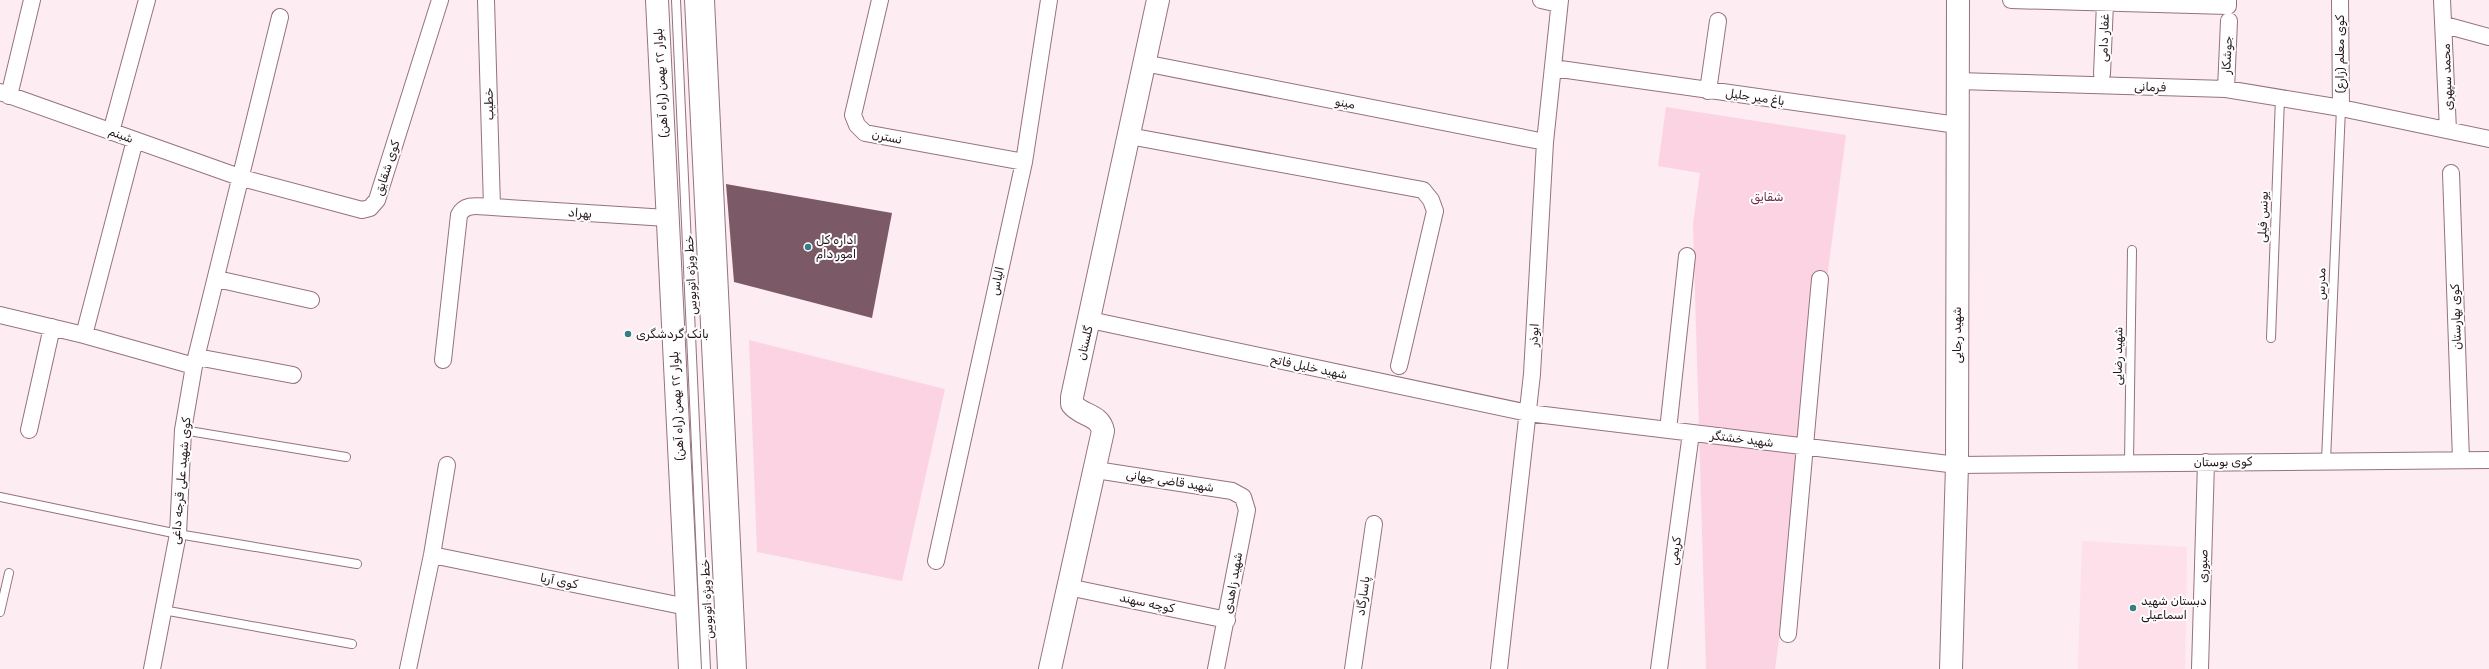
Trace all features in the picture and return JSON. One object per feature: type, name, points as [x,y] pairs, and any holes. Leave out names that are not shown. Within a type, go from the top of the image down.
[{"type":"main road","name":"بلوار ۲۲ بهمن (راه آهن)","points":[[657,0],[690,669]]},
{"type":"main road","points":[[703,0],[735,669]]},
{"type":"main road","name":"گلستان","points":[[1050,669],[1104,430],[1102,423],[1076,409],[1072,404],[1158,0]]},
{"type":"main road","name":"شهید رجایی","points":[[1951,669],[1957,465],[1958,0]]},
{"type":"street","points":[[5,94],[32,0]]},
{"type":"street","points":[[111,132],[147,0]]},
{"type":"street","name":"کوی شقایق","points":[[242,178],[362,210],[370,208],[377,200],[440,0]]},
{"type":"street","name":"خطیب","points":[[486,0],[492,207]]},
{"type":"street","name":"نسترن","points":[[880,0],[853,115],[858,125],[865,133],[1024,162]]},
{"type":"street","name":"الیاس","points":[[936,561],[1024,162],[1048,0]]},
{"type":"street","points":[[1541,0],[1560,2]]},
{"type":"street","points":[[2011,0],[2228,6],[2228,0]]},
{"type":"street","name":"کوی معلم (زارع)","points":[[2340,0],[2341,108]]},
{"type":"street","name":"محمد سپهری","points":[[2442,0],[2445,25],[2448,130]]},
{"type":"street","name":"ابوذر","points":[[1499,669],[1532,374],[1545,142],[1560,2]]},
{"type":"street","name":"غفار دامی","points":[[2102,74],[2105,2]]},
{"type":"street","name":"کوی شهید علی قرجه داغی","points":[[152,669],[178,534],[183,430],[196,361],[242,178],[280,17]]},
{"type":"street","points":[[1708,91],[1718,20]]},
{"type":"street","name":"جوشکار","points":[[2226,89],[2229,21]]},
{"type":"street","points":[[2445,25],[2489,37]]},
{"type":"street","name":"مینو","points":[[1144,63],[1545,142]]},
{"type":"street","name":"باغ میر جلیل","points":[[1553,68],[1957,125]]},
{"type":"street","name":"فرمانی","points":[[1958,81],[2226,89],[2341,108],[2489,139]]},
{"type":"street","name":"شبنم","points":[[5,94],[242,178]]},
{"type":"street","points":[[1129,136],[1423,190],[1432,200],[1435,211],[1399,366]]},
{"type":"street","points":[[84,335],[135,140]]},
{"type":"street","name":"کوی بهارستان","points":[[2451,173],[2460,460]]},
{"type":"street","name":"بهراد","points":[[443,360],[459,215],[467,206],[667,218]]},
{"type":"street","points":[[1668,430],[1687,256]]},
{"type":"street","points":[[217,279],[311,300]]},
{"type":"street","points":[[1788,634],[1820,279]]},
{"type":"street","points":[[0,315],[196,361],[293,375]]},
{"type":"street","name":"شهید خلیل فاتح","points":[[1090,320],[1528,413]]},
{"type":"street","points":[[29,430],[52,327]]},
{"type":"street","name":"شهید خشتگر","points":[[1528,413],[1957,465]]},
{"type":"street","name":"کریمی","points":[[1659,669],[1691,433]]},
{"type":"street","name":"کوی بوستان","points":[[1957,465],[2489,460]]},
{"type":"street","name":"صبوری","points":[[2200,669],[2206,462]]},
{"type":"street","points":[[408,669],[432,555],[446,464]]},
{"type":"street","name":"شهید قاضی جهانی","points":[[1096,470],[1232,491],[1243,497]]},
{"type":"street","name":"شهید زاهدی","points":[[1216,669],[1247,510],[1243,497]]},
{"type":"street","name":"پاسارگاد","points":[[1353,669],[1374,524]]},
{"type":"street","name":"کوی آریا","points":[[432,555],[687,607]]},
{"type":"street","name":"کوچه سهند","points":[[1068,587],[1226,620]]},
{"type":"lane","name":"خط ویژه اتوبوس","points":[[676,0],[706,669]]},
{"type":"lane","name":"خط ویژه اتوبوس","points":[[689,0],[722,669]]},
{"type":"lane","name":"یونس فیلی","points":[[2271,338],[2280,98]]},
{"type":"lane","name":"مدرس","points":[[2326,461],[2341,108]]},
{"type":"lane","name":"شهید رضایی","points":[[2129,463],[2132,250]]},
{"type":"lane","points":[[183,430],[346,457]]},
{"type":"lane","points":[[0,497],[178,534],[358,564]]},
{"type":"lane","points":[[0,612],[9,573]]},
{"type":"lane","points":[[163,610],[352,644]]},
{"type":"shaded area","name":"دبستان شهید اسماعیلی","points":[[2082,541],[2187,547],[2185,669],[2078,669]]},
{"type":"green space","name":"شقایق","points":[[1666,107],[1846,135],[1775,669],[1706,669],[1693,224],[1700,173],[1658,166]]},
{"type":"green space","points":[[749,340],[945,389],[902,581],[757,552]]},
{"type":"building","name":"اداره کل امور دام","points":[[726,184],[892,213],[872,318],[734,282]]},
{"type":"place","name":"اداره کل امور دام","points":[[808,247]]},
{"type":"place","name":"بانک گردشگری","points":[[628,334]]},
{"type":"place","name":"دبستان شهید اسماعیلی","points":[[2133,608]]}]
